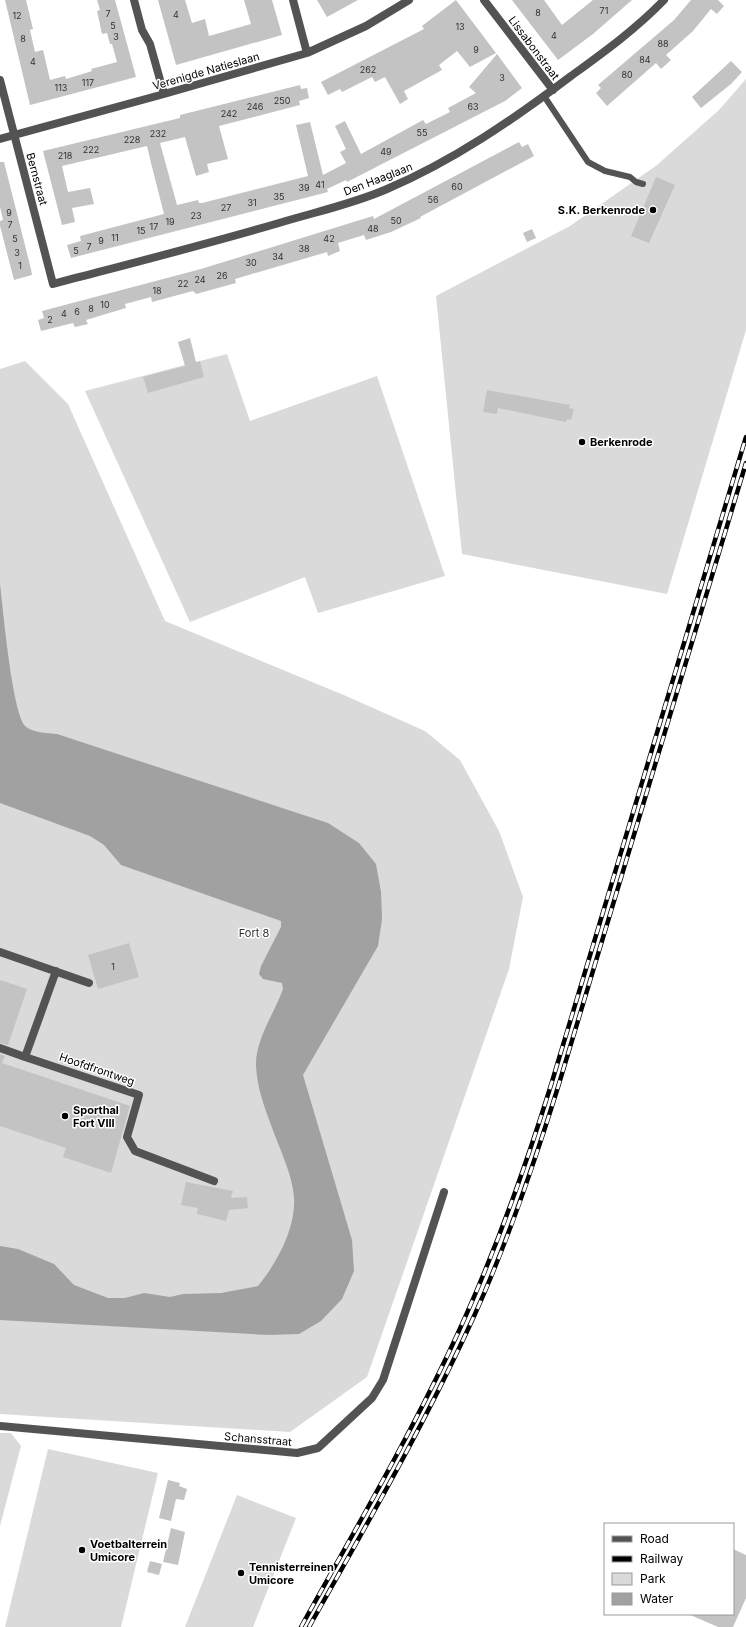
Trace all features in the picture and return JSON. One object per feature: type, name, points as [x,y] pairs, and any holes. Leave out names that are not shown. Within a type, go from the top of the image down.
[{"type":"street","points":[[134,0],[142,30],[150,44],[164,94]]},
{"type":"street","points":[[293,0],[307,53]]},
{"type":"street","name":"Verenigde Natieslaan","points":[[0,139],[307,53],[366,26],[410,0]]},
{"type":"street","name":"Lissabonstraat","points":[[484,0],[552,90]]},
{"type":"street","name":"Den Haaglaan","points":[[53,284],[200,246],[350,202],[385,190],[424,173],[491,133],[544,96],[626,36],[664,0]]},
{"type":"street","name":"Bernstraat","points":[[0,80],[53,284]]},
{"type":"street","points":[[0,952],[88,983]]},
{"type":"street","points":[[25,1057],[56,971]]},
{"type":"street","name":"Hoofdfrontweg","points":[[0,1048],[140,1095],[127,1137],[136,1151],[214,1181]]},
{"type":"street","name":"Schansstraat","points":[[0,1426],[296,1453],[318,1448],[372,1398],[383,1380],[444,1192]]},
{"type":"lane","points":[[544,96],[588,162],[605,171],[630,177],[636,182],[643,184]]},
{"type":"green space","name":"Berkenrode","points":[[746,79],[746,330],[667,594],[462,554],[436,296],[570,226],[657,165],[719,110]]},
{"type":"green space","points":[[227,354],[250,421],[377,376],[445,576],[318,613],[305,577],[190,622],[85,391]]},
{"type":"green space","name":"Fort 8","points":[[25,361],[68,404],[165,621],[346,696],[425,731],[460,760],[499,831],[523,897],[509,969],[367,1377],[290,1432],[0,1414],[0,369]]},
{"type":"green space","points":[[0,1433],[11,1433],[21,1446],[0,1526]]},
{"type":"green space","name":"Voetbalterrein Umicore","points":[[48,1449],[158,1473],[121,1627],[5,1627]]},
{"type":"green space","name":"Tennisterreinen Umicore","points":[[237,1495],[296,1518],[253,1627],[185,1627]]},
{"type":"water","points":[[0,584],[12,681],[20,717],[25,726],[40,732],[57,734],[328,823],[359,843],[376,864],[381,892],[382,919],[378,946],[303,1075],[352,1240],[354,1271],[342,1299],[321,1321],[299,1334],[268,1335],[0,1320],[0,1246],[18,1249],[54,1264],[74,1285],[108,1298],[125,1298],[144,1293],[170,1297],[183,1294],[221,1293],[258,1286],[265,1277],[278,1256],[288,1233],[294,1209],[294,1197],[291,1179],[261,1096],[256,1066],[262,1037],[283,989],[282,983],[263,979],[259,974],[261,966],[281,927],[281,921],[121,865],[104,845],[90,836],[0,803]]},
{"type":"building","points":[[5,0],[26,0],[33,29],[30,30],[35,52],[43,50],[50,80],[65,76],[66,79],[92,71],[91,69],[117,62],[107,33],[102,34],[97,11],[100,10],[97,0],[115,0],[136,77],[30,105]]},
{"type":"building","points":[[158,0],[185,0],[192,23],[205,19],[209,36],[251,24],[244,0],[272,0],[282,35],[176,65]]},
{"type":"building","points":[[317,0],[358,0],[327,17]]},
{"type":"building","points":[[456,0],[496,53],[470,67],[457,51],[439,65],[442,70],[404,91],[408,99],[400,104],[385,77],[375,82],[372,77],[342,92],[340,89],[328,95],[321,82],[424,29],[422,26]]},
{"type":"building","points":[[512,0],[544,0],[562,25],[593,0],[632,0],[593,34],[558,60]]},
{"type":"building","points":[[691,0],[718,0],[724,6],[717,14],[711,9],[693,31],[666,55],[671,60],[661,69],[656,63],[607,106],[596,93],[601,88],[598,85],[674,20]]},
{"type":"building","points":[[497,54],[522,88],[505,101],[347,182],[346,180],[327,189],[328,192],[71,258],[67,245],[81,241],[80,236],[164,214],[147,146],[62,166],[68,192],[90,188],[94,204],[72,208],[75,222],[62,225],[43,151],[180,118],[180,115],[300,85],[301,89],[307,88],[309,98],[299,101],[300,105],[219,126],[228,159],[207,164],[209,172],[196,176],[185,137],[160,143],[177,205],[198,200],[199,203],[202,203],[308,176],[296,125],[310,122],[323,175],[346,163],[340,152],[346,149],[335,126],[345,121],[361,154],[423,120],[426,124],[450,112],[448,108],[476,93],[469,87]]},
{"type":"building","points":[[731,61],[742,72],[731,84],[701,108],[692,97]]},
{"type":"building","points":[[519,142],[522,147],[528,144],[534,156],[420,217],[421,218],[391,232],[366,240],[364,235],[338,243],[340,251],[328,256],[327,252],[235,279],[236,283],[196,294],[193,291],[152,302],[151,297],[125,304],[126,308],[86,320],[88,324],[75,327],[73,323],[41,331],[38,320],[44,318],[42,311],[201,269],[373,216],[374,219]]},
{"type":"building","points":[[0,162],[4,162],[32,275],[14,280],[0,226],[0,221],[3,220],[0,207]]},
{"type":"building","name":"S.K. Berkenrode","points":[[656,177],[675,185],[649,243],[631,236]]},
{"type":"building","points":[[532,229],[536,238],[527,242],[523,233]]},
{"type":"building","points":[[190,338],[196,362],[200,361],[204,377],[148,393],[143,377],[185,366],[178,342]]},
{"type":"building","points":[[487,390],[570,405],[569,408],[574,409],[571,420],[567,419],[566,422],[498,408],[497,414],[483,412]]},
{"type":"building","points":[[129,943],[139,977],[98,989],[88,955]]},
{"type":"building","points":[[0,980],[27,989],[8,1045],[0,1043]]},
{"type":"building","name":"Sporthal Fort VIII","points":[[0,1054],[5,1056],[2,1063],[130,1106],[111,1173],[63,1157],[66,1148],[0,1126]]},
{"type":"building","points":[[186,1182],[233,1191],[231,1198],[247,1197],[248,1208],[229,1210],[226,1221],[197,1214],[198,1208],[181,1205]]},
{"type":"building","points":[[168,1480],[180,1483],[179,1486],[187,1489],[184,1500],[176,1499],[171,1521],[159,1518]]},
{"type":"building","points":[[171,1528],[185,1532],[178,1565],[163,1562]]},
{"type":"building","points":[[734,1549],[746,1555],[746,1598],[733,1627],[718,1627],[690,1615],[734,1615]]},
{"type":"building","points":[[150,1561],[162,1564],[159,1575],[147,1572]]},
{"type":"railway","points":[[301,1627],[378,1490],[433,1385],[465,1318],[493,1252],[551,1085],[746,437]]},
{"type":"railway","points":[[309,1627],[353,1550],[437,1394],[499,1259],[530,1173],[558,1087],[746,463]]},
{"type":"place","name":"S.K. Berkenrode","points":[[653,210]]},
{"type":"place","name":"Berkenrode","points":[[582,442]]},
{"type":"place","name":"Sporthal Fort VIII","points":[[65,1116]]},
{"type":"place","name":"Voetbalterrein Umicore","points":[[82,1550]]},
{"type":"place","name":"Tennisterreinen Umicore","points":[[241,1573]]}]
